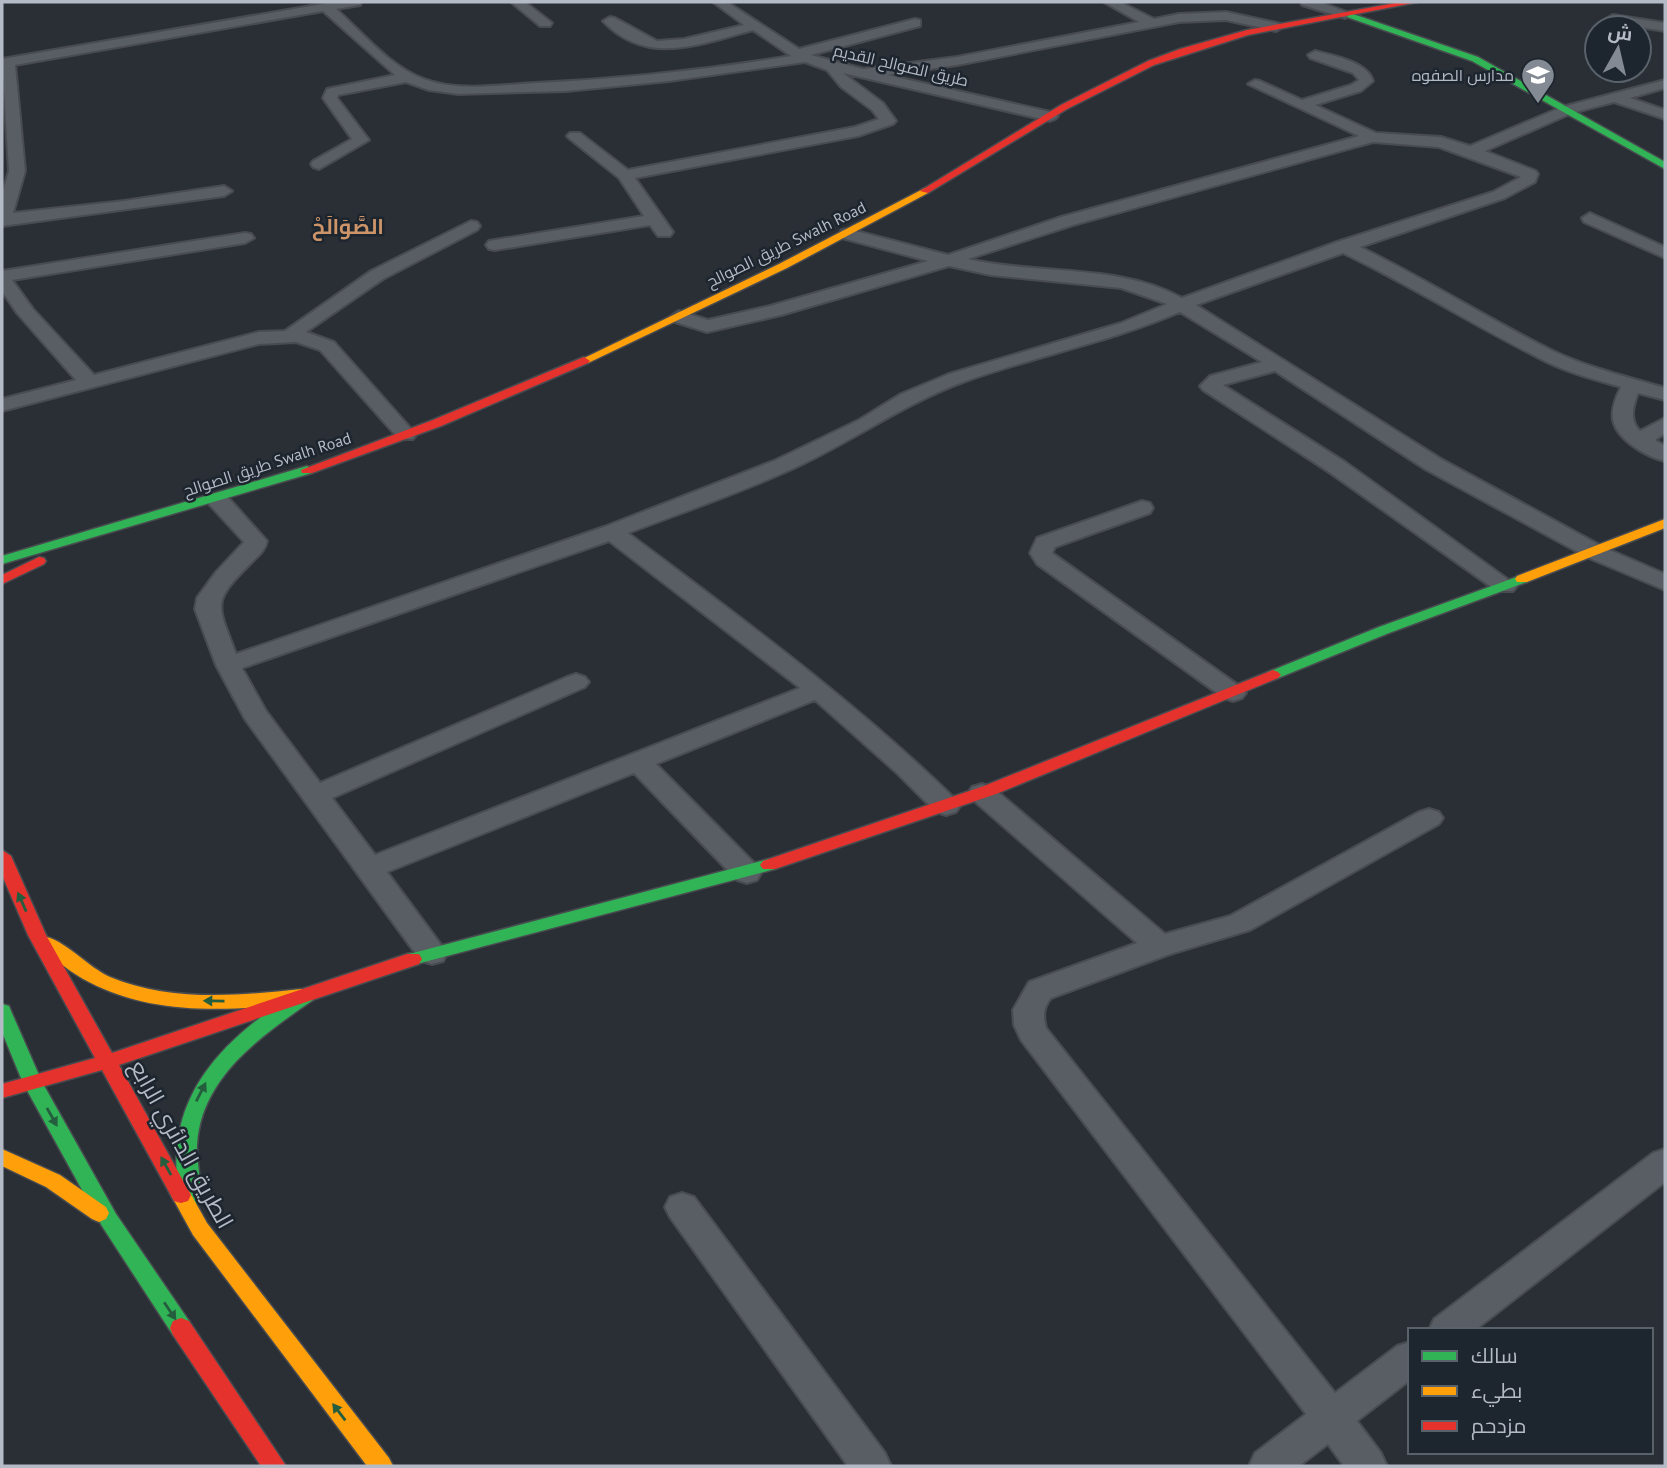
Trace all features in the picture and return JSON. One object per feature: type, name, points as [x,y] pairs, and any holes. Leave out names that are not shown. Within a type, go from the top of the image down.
[{"type":"street","points":[[224,191],[2,220],[17,171],[14,116],[5,62],[355,2]]},
{"type":"street","points":[[517,2],[545,23]]},
{"type":"street","name":"طريق الصوالح القديم","points":[[719,2],[802,56],[834,68],[1050,116]]},
{"type":"street","points":[[1110,2],[1150,22]]},
{"type":"street","points":[[1307,2],[1475,59],[1665,166]]},
{"type":"street","name":"طريق الصوالح Swalh Road","points":[[2,560],[37,556],[138,528],[167,515],[406,435],[679,317],[848,234],[964,169],[1050,116],[1123,75],[1153,62],[1232,36],[1414,2]]},
{"type":"street","points":[[326,7],[408,77],[425,84],[467,89],[577,86],[672,78],[802,56],[915,23]]},
{"type":"street","points":[[860,74],[998,54],[1150,22],[1226,16],[1276,27]]},
{"type":"street","points":[[610,21],[648,44],[658,45],[754,26]]},
{"type":"street","points":[[1301,105],[1356,88],[1366,81],[1365,76],[1358,70],[1315,55]]},
{"type":"street","points":[[625,175],[858,131],[888,121],[880,109],[839,78],[834,68]]},
{"type":"street","points":[[319,164],[362,140],[330,97],[332,92],[408,77]]},
{"type":"street","points":[[1255,84],[1373,137]]},
{"type":"street","points":[[1473,151],[1567,110],[1665,84]]},
{"type":"street","points":[[1617,98],[1665,115]]},
{"type":"street","points":[[575,136],[625,175],[665,234]]},
{"type":"street","points":[[228,665],[612,532],[784,466],[866,424],[908,398],[956,378],[1128,327],[1182,303],[1499,195],[1529,179],[1530,174],[1473,151],[1441,142],[1373,137],[1067,221],[946,261],[775,311],[707,326],[679,317]]},
{"type":"street","points":[[1590,218],[1665,253]]},
{"type":"street","points":[[495,245],[654,219]]},
{"type":"street","points":[[290,336],[338,298],[382,271],[471,226]]},
{"type":"street","points":[[848,234],[946,261],[991,270],[1122,283],[1164,295],[1182,303],[1433,464],[1597,553],[1665,583]]},
{"type":"street","points":[[89,382],[26,313],[2,277],[245,238]]},
{"type":"street","points":[[1343,246],[1410,278],[1547,355],[1631,386],[1665,394]]},
{"type":"street","points":[[2,405],[259,338],[290,336],[313,339],[327,346],[406,435]]},
{"type":"street","points":[[1277,364],[1217,380],[1210,386],[1337,467],[1505,586]]},
{"type":"street","points":[[1631,386],[1621,412],[1622,423],[1641,440],[1665,455]]},
{"type":"street","points":[[1641,440],[1665,424]]},
{"type":"street","points":[[217,499],[256,541],[255,547],[224,576],[209,598],[207,609],[228,665],[254,713],[432,953]]},
{"type":"street","points":[[1142,508],[1045,543],[1041,553],[1045,559],[1233,693]]},
{"type":"street","points":[[2,1091],[109,1062],[432,953],[747,873],[946,806],[1387,629],[1597,553],[1665,523]]},
{"type":"street","points":[[612,532],[818,690],[902,760],[946,806]]},
{"type":"street","points":[[2,554],[37,556]]},
{"type":"street","points":[[2,580],[37,556]]},
{"type":"street","name":"طريق الصوالح Swalh Road","points":[[2,573],[37,556]]},
{"type":"street","points":[[315,795],[576,682]]},
{"type":"street","points":[[370,870],[818,690]]},
{"type":"street","points":[[639,762],[747,873]]},
{"type":"street","points":[[982,793],[1160,946]]},
{"type":"street","points":[[1367,1466],[1032,1032],[1026,1016],[1030,1002],[1040,990],[1160,946],[1240,923],[1429,818]]},
{"type":"street","name":"الطريق الدائري الرابع","points":[[2,856],[37,935],[201,1229],[381,1466]]},
{"type":"street","points":[[37,935],[72,963],[102,981],[130,992],[211,1002],[306,995]]},
{"type":"street","points":[[201,1229],[187,1180],[185,1149],[189,1120],[200,1090],[221,1060],[248,1034],[306,995]]},
{"type":"street","points":[[2,1011],[33,1083],[109,1220],[274,1466]]},
{"type":"street","points":[[2,1157],[30,1167],[67,1188],[109,1220]]},
{"type":"street","points":[[1450,1328],[1665,1163]]},
{"type":"street","points":[[682,1208],[871,1466]]},
{"type":"street","points":[[1269,1466],[1408,1360]]},
{"type":"traffic: fast","points":[[1350,15],[1475,59],[1665,166]]},
{"type":"traffic: fast","points":[[2,560],[307,470]]},
{"type":"traffic: fast","points":[[1273,675],[1522,579]]},
{"type":"traffic: fast","points":[[413,959],[769,865]]},
{"type":"traffic: fast","points":[[192,1197],[186,1165],[188,1132],[195,1107],[207,1084],[241,1044],[306,995]]},
{"type":"traffic: fast","points":[[2,1011],[33,1083],[109,1220],[181,1328]]},
{"type":"traffic: slow","points":[[584,361],[783,266],[925,191]]},
{"type":"traffic: slow","points":[[1522,579],[1665,523]]},
{"type":"traffic: slow","points":[[47,943],[97,978],[153,996],[202,1002],[301,996]]},
{"type":"traffic: slow","points":[[2,1157],[53,1181],[99,1213]]},
{"type":"traffic: slow","points":[[181,1195],[200,1229],[381,1466]]},
{"type":"traffic: jam","points":[[925,191],[1092,91],[1151,63],[1247,32],[1414,2]]},
{"type":"traffic: jam","points":[[307,470],[437,423],[584,361]]},
{"type":"traffic: jam","points":[[2,580],[39,561]]},
{"type":"traffic: jam","points":[[769,865],[990,790],[1273,675]]},
{"type":"traffic: jam","points":[[2,856],[37,935],[181,1195]]},
{"type":"traffic: jam","points":[[2,1091],[110,1061],[413,959]]},
{"type":"traffic: jam","points":[[181,1328],[274,1466]]},
{"type":"place","name":"مدارس الصفوه","points":[[1538,105]]},
{"type":"district","name":"الصَّوَالَحْ","points":[[348,226]]}]
